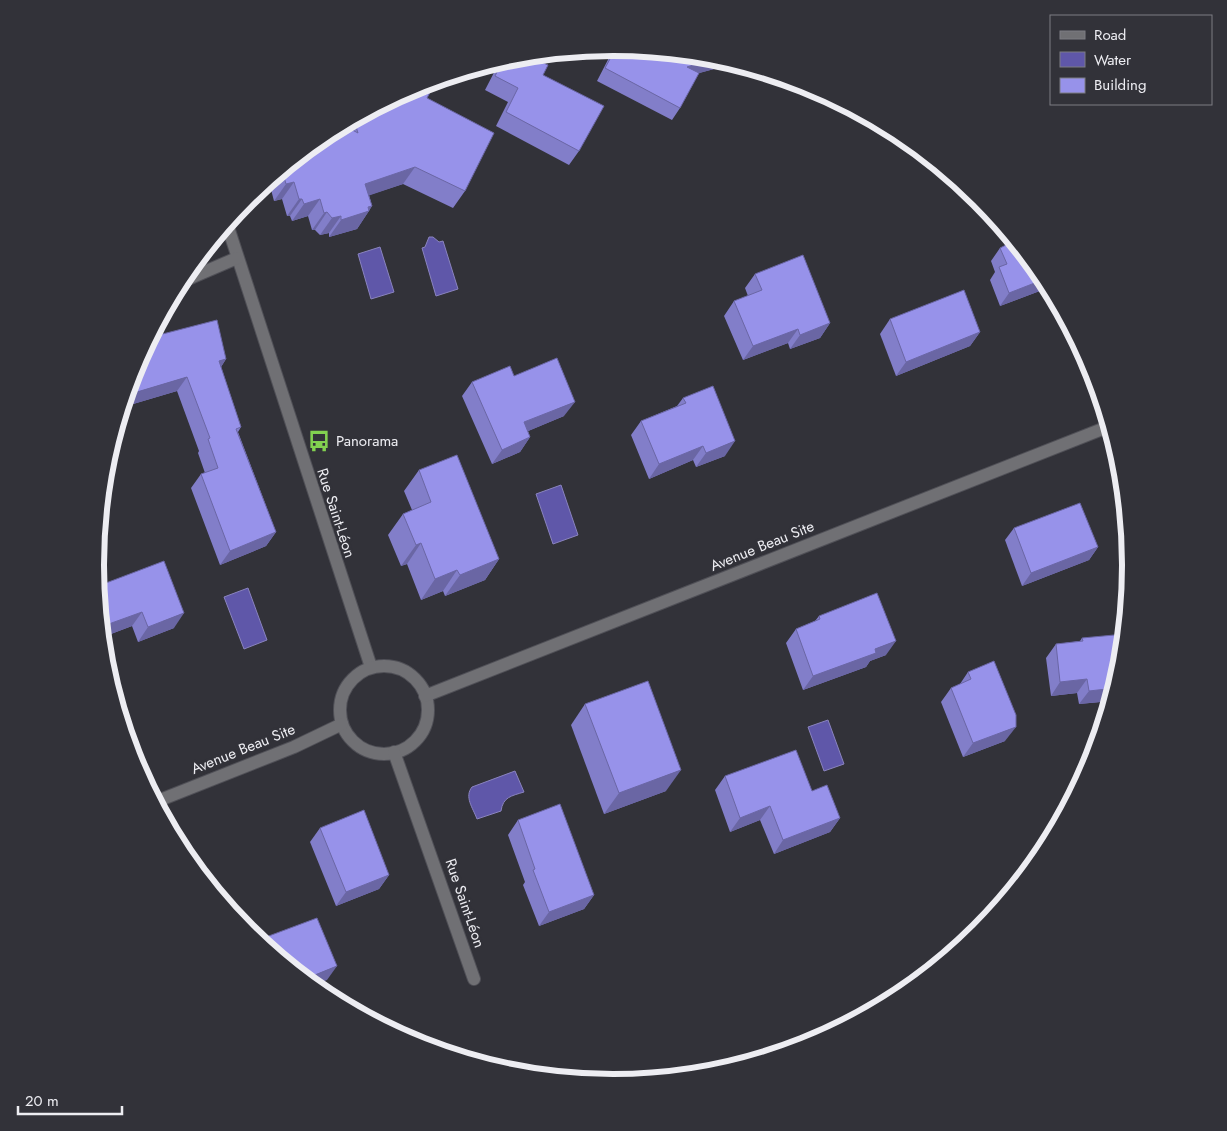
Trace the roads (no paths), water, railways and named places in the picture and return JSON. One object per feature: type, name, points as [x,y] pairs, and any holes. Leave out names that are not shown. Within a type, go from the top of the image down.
[{"type":"street","name":"Rue Saint-Léon","points":[[229,232],[371,667]]},
{"type":"street","points":[[195,276],[237,258]]},
{"type":"street","name":"Avenue Beau Site","points":[[425,696],[1103,429]]},
{"type":"street","points":[[384,666],[404,671],[419,684],[425,696],[428,710],[425,724],[418,737],[408,746],[394,752],[382,754],[369,751],[353,740],[342,724],[340,710],[342,696],[348,684],[358,674],[371,667],[384,666]]},
{"type":"street","name":"Avenue Beau Site","points":[[161,799],[294,747],[342,724]]},
{"type":"street","name":"Rue Saint-Léon","points":[[394,752],[474,979]]},
{"type":"water","points":[[429,237],[433,237],[439,242],[443,241],[458,289],[436,296],[422,248],[425,247]]},
{"type":"water","points":[[380,247],[394,292],[371,299],[358,254]]},
{"type":"water","points":[[561,485],[578,535],[553,544],[536,494]]},
{"type":"water","points":[[248,588],[267,640],[244,649],[224,597]]},
{"type":"water","points":[[828,720],[844,764],[824,771],[808,727]]},
{"type":"water","points":[[515,771],[524,792],[506,800],[501,811],[477,819],[469,799],[472,787]]},
{"type":"place","name":"Panorama","points":[[319,441]]}]
